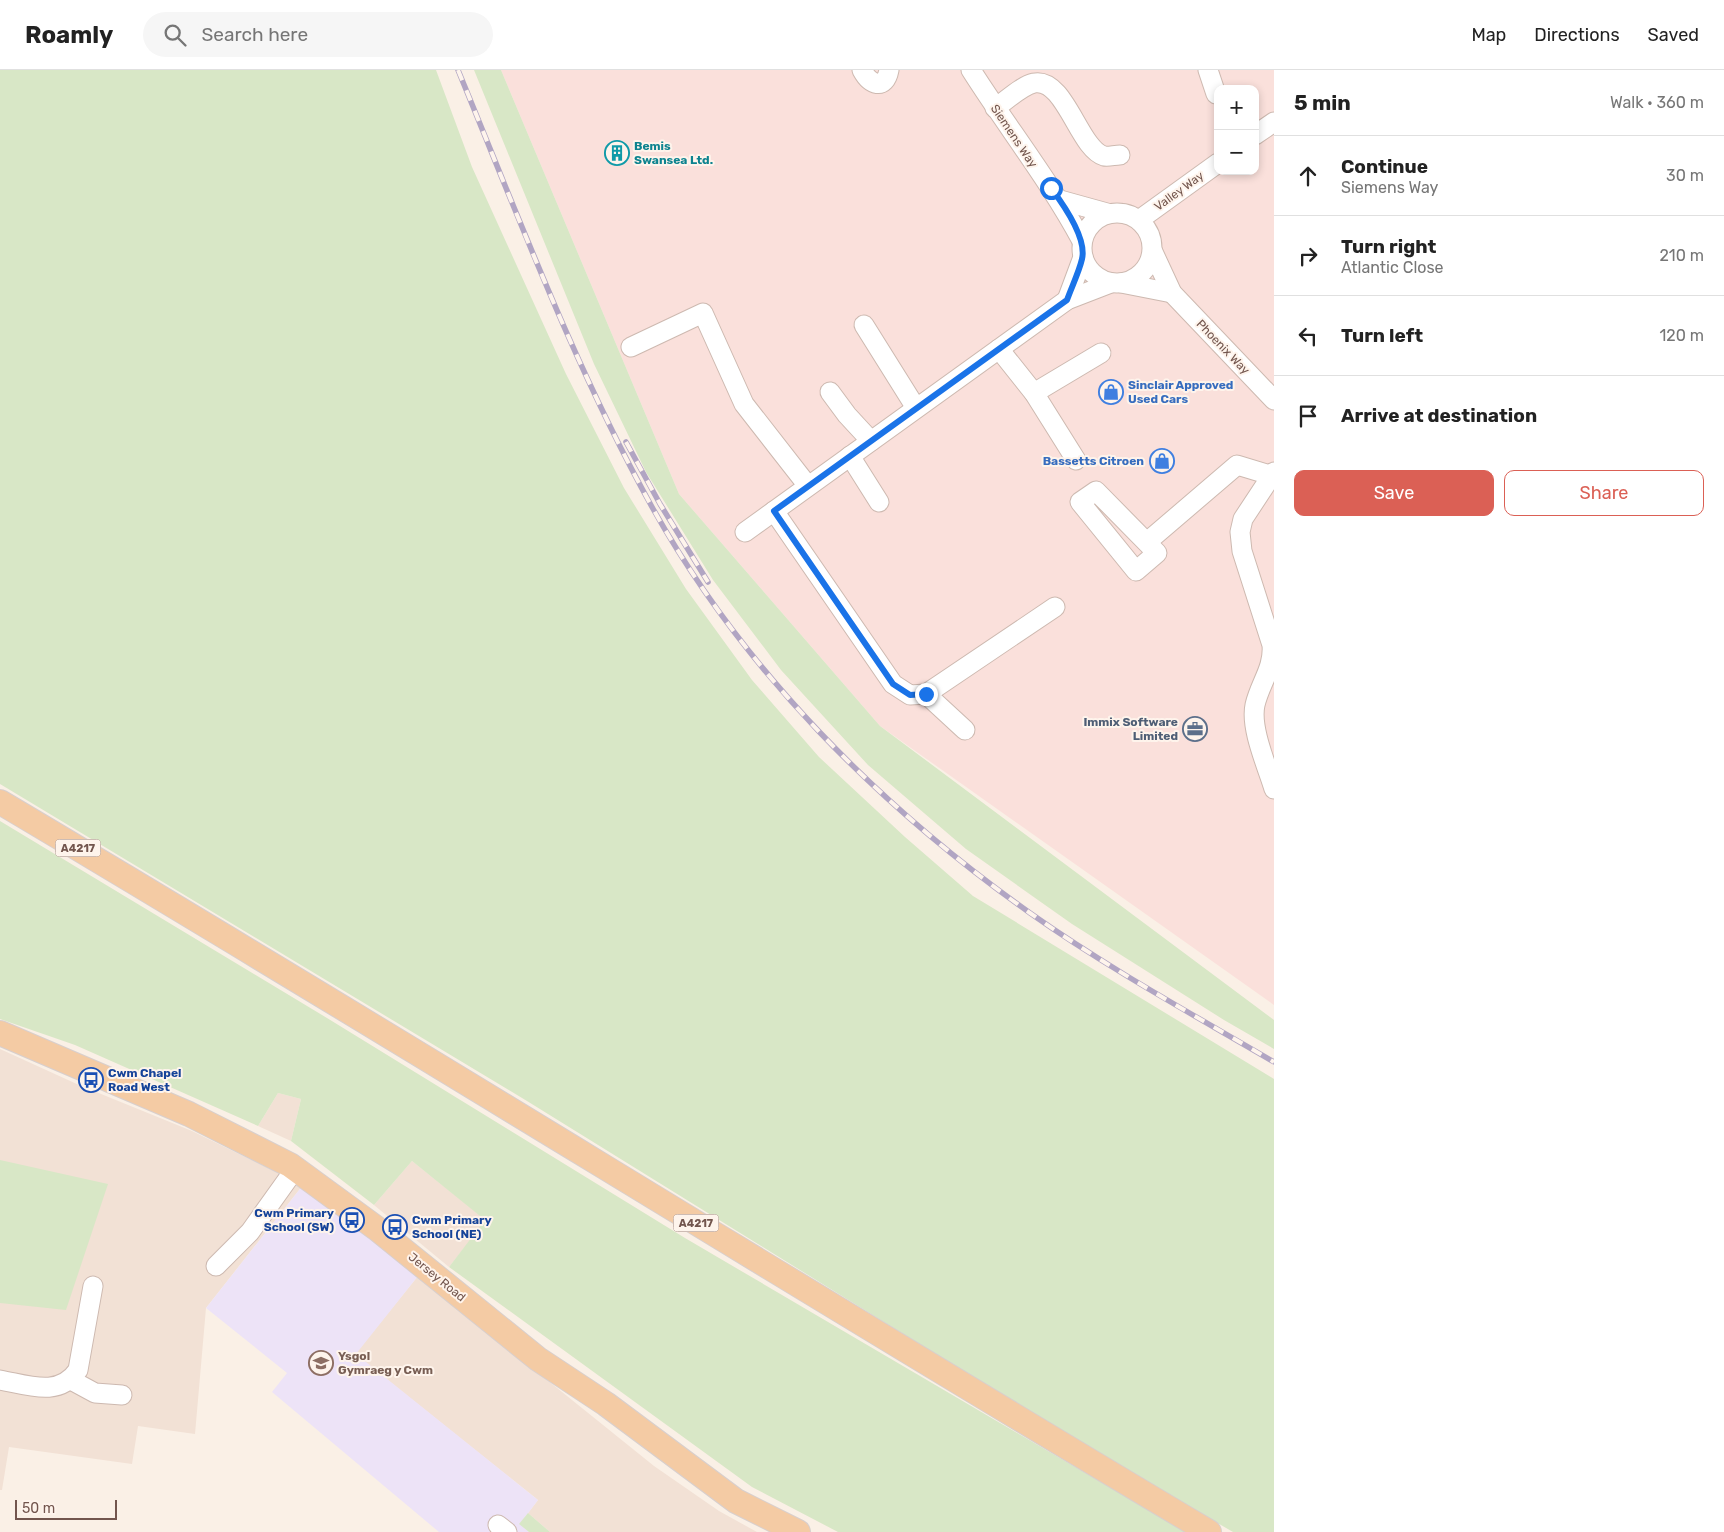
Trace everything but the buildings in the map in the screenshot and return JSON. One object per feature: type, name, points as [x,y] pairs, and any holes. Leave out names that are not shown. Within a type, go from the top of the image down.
[{"type":"main road","name":"A4217","points":[[0,802],[185,910],[930,1366],[1209,1532]]},
{"type":"main road","name":"Jersey Road","points":[[0,1033],[189,1114],[295,1169],[376,1228],[538,1359],[606,1404],[736,1501],[798,1532]]},
{"type":"street","points":[[862,70],[868,80],[874,84],[883,82],[888,77],[889,70]]},
{"type":"street","name":"Siemens Way","points":[[971,70],[995,108],[1060,200],[1082,249]]},
{"type":"street","points":[[1208,70],[1214,88]]},
{"type":"street","points":[[995,108],[1029,85],[1043,84],[1065,103],[1082,135],[1094,150],[1104,156],[1120,155]]},
{"type":"street","points":[[1259,132],[1274,122]]},
{"type":"street","name":"Valley Way","points":[[1139,220],[1214,166]]},
{"type":"street","points":[[745,532],[1067,300],[1116,283],[1130,281],[1145,270],[1153,252],[1150,234],[1139,220],[1124,213],[1108,214],[1060,200]]},
{"type":"street","points":[[1067,300],[1088,227],[1094,221],[1108,214]]},
{"type":"street","points":[[1082,249],[1093,274],[1116,283],[1172,293]]},
{"type":"street","name":"Phoenix Way","points":[[1153,252],[1172,293],[1274,400]]},
{"type":"street","points":[[631,347],[704,313],[744,404],[808,486]]},
{"type":"street","points":[[864,325],[916,408]]},
{"type":"street","points":[[999,348],[1034,393],[1076,460]]},
{"type":"street","points":[[1034,393],[1101,352]]},
{"type":"street","points":[[830,392],[846,415],[871,441]]},
{"type":"street","points":[[850,456],[880,502]]},
{"type":"street","points":[[1147,542],[1238,465],[1272,474],[1243,519],[1240,532],[1242,551],[1272,646],[1273,660],[1254,708],[1255,720],[1269,759],[1274,788]]},
{"type":"street","points":[[774,511],[893,684],[910,695],[926,694],[1055,607]]},
{"type":"street","points":[[926,694],[965,730]]},
{"type":"street","points":[[216,1266],[250,1232],[295,1169]]},
{"type":"street","points":[[0,1380],[52,1389],[71,1380],[78,1370],[93,1286]]},
{"type":"street","points":[[71,1380],[95,1393],[122,1395]]},
{"type":"shaded area","points":[[501,70],[1274,70],[1274,1005],[880,726],[679,494]]},
{"type":"shaded area","points":[[0,1049],[79,1085],[192,1131],[303,1185],[206,1308],[195,1434],[138,1426],[132,1464],[9,1447],[2,1490],[0,1490]]},
{"type":"shaded area","points":[[278,1093],[301,1099],[291,1141],[258,1126]]},
{"type":"shaded area","points":[[412,1161],[486,1220],[449,1267],[374,1205]]},
{"type":"shaded area","name":"Ysgol Gymraeg y Cwm","points":[[303,1185],[418,1276],[356,1354],[538,1500],[520,1524],[529,1532],[439,1532],[272,1392],[287,1373],[206,1308]]},
{"type":"shaded area","points":[[418,1276],[654,1466],[719,1511],[757,1532],[550,1532],[528,1513],[538,1500],[355,1354]]},
{"type":"green space","points":[[0,70],[436,70],[472,167],[566,374],[624,488],[686,589],[752,680],[819,757],[905,837],[973,896],[1274,1079],[1274,1532],[1233,1532],[1073,1439],[527,1101],[0,784]]},
{"type":"green space","points":[[474,70],[501,70],[679,494],[880,726],[1274,1020],[1274,1049],[1224,1020],[1072,924],[966,849],[868,765],[781,670],[713,580],[646,472],[594,364]]},
{"type":"green space","points":[[0,821],[327,1018],[685,1238],[1186,1532],[838,1532],[752,1487],[449,1267],[485,1220],[412,1161],[374,1205],[291,1141],[301,1099],[278,1093],[258,1126],[75,1045],[0,1019]]},
{"type":"green space","points":[[0,1160],[108,1184],[66,1310],[0,1303]]},
{"type":"green space","points":[[528,1513],[550,1532],[529,1532],[519,1524]]},
{"type":"railway","points":[[458,70],[549,292],[624,454],[652,507],[688,567],[728,624],[772,679],[818,731],[868,780],[974,872],[1030,913],[1090,953],[1274,1062]]},
{"type":"railway","points":[[626,442],[660,504],[708,582]]},
{"type":"place","name":"Bemis Swansea Ltd.","points":[[617,153]]},
{"type":"place","name":"Sinclair Approved Used Cars","points":[[1111,392]]},
{"type":"place","name":"Bassetts Citroen","points":[[1162,461]]},
{"type":"place","name":"Immix Software Limited","points":[[1195,729]]},
{"type":"place","name":"Cwm Chapel Road West","points":[[91,1080]]},
{"type":"place","name":"Cwm Primary School (SW)","points":[[352,1220]]},
{"type":"place","name":"Cwm Primary School (NE)","points":[[395,1227]]},
{"type":"place","name":"Ysgol Gymraeg y Cwm","points":[[321,1363]]},
{"type":"route","points":[[926,694],[910,695],[893,684],[774,511],[1067,300],[1083,257],[1082,241],[1060,200],[1051,188]]}]
